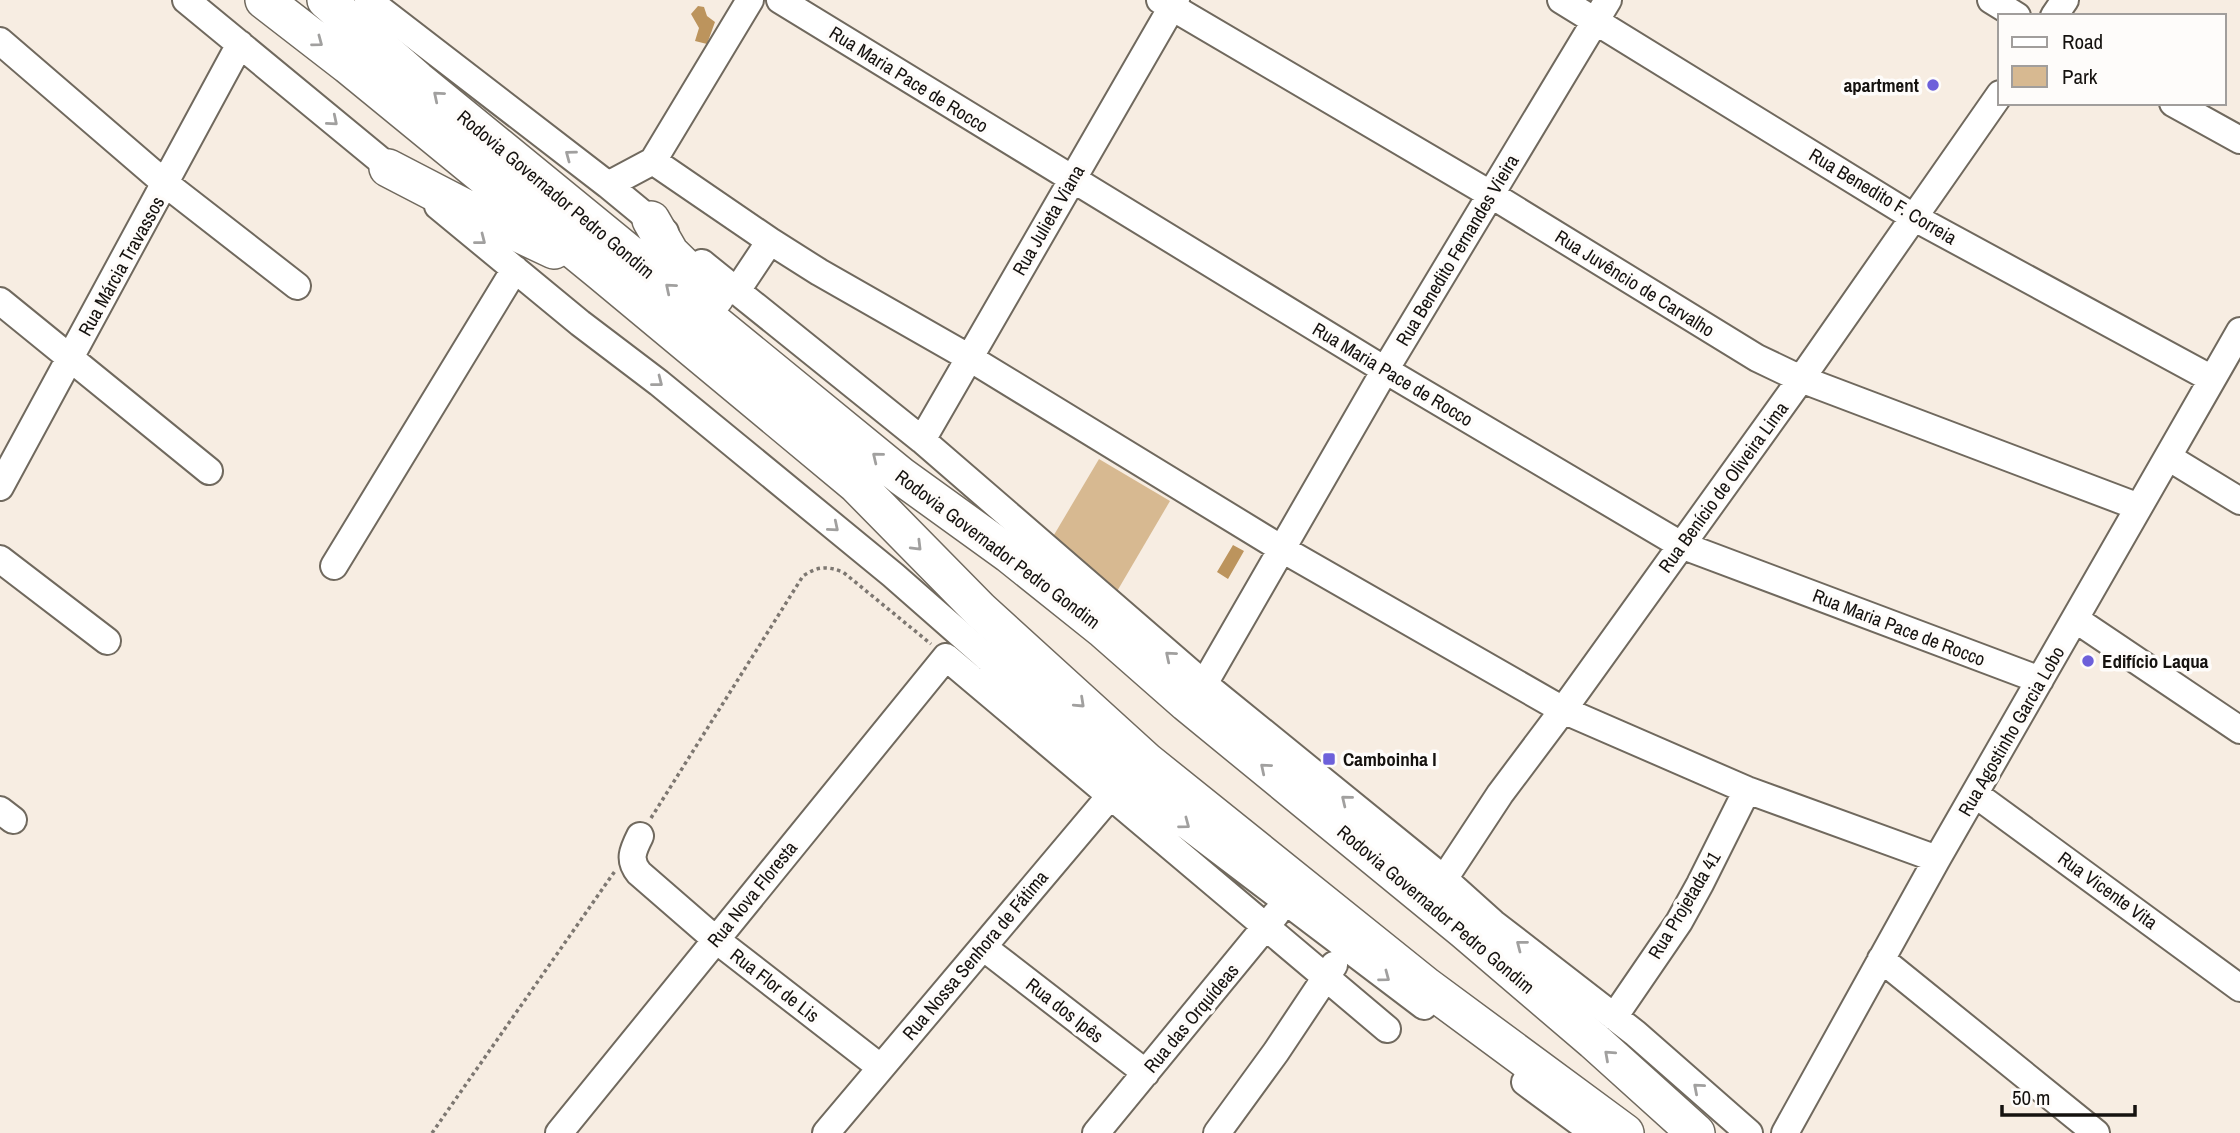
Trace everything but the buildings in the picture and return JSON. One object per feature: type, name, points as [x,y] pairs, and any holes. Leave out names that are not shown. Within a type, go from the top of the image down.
[{"type":"highway","name":"Rodovia Governador Pedro Gondim","points":[[264,0],[348,65],[856,484],[980,610],[1146,761],[1426,986],[1625,1133]]},
{"type":"highway","name":"Rodovia Governador Pedro Gondim","points":[[326,0],[417,80],[760,363],[901,476],[1009,554],[1104,629],[1187,703],[1574,1024],[1696,1133]]},
{"type":"highway","points":[[388,168],[601,272]]},
{"type":"highway","points":[[651,220],[670,253],[744,326],[752,339],[760,363]]},
{"type":"street","points":[[186,0],[388,168],[659,383],[893,575],[1265,928],[1387,1029]]},
{"type":"street","points":[[368,0],[608,185],[736,292],[922,440],[1204,684],[1444,879],[1493,923],[1614,1017],[1749,1133]]},
{"type":"street","points":[[608,185],[653,161],[750,0]]},
{"type":"street","name":"Rua Maria Pace de Rocco","points":[[780,0],[1385,370],[1681,545],[2040,680]]},
{"type":"street","name":"Rua Benedito F. Correia","points":[[1560,0],[1601,11],[1915,218],[2212,379]]},
{"type":"street","points":[[1991,0],[2014,14]]},
{"type":"street","name":"Rua Julieta Viana","points":[[922,440],[1072,179],[1169,2]]},
{"type":"street","name":"Rua Juvêncio de Carvalho","points":[[1169,2],[1757,358],[1801,379],[2139,508]]},
{"type":"street","name":"Rua Benedito Fernandes Vieira","points":[[1204,684],[1385,370],[1601,11]]},
{"type":"street","points":[[0,41],[166,184],[298,286]]},
{"type":"street","name":"Rua Márcia Travassos","points":[[0,488],[240,44]]},
{"type":"street","name":"Rua Benício de Oliveira Lima","points":[[1444,879],[1500,794],[1801,379],[1998,97]]},
{"type":"street","points":[[2177,105],[2240,140]]},
{"type":"street","points":[[653,161],[770,241],[968,357],[1282,549],[1563,710],[1747,790],[1937,859]]},
{"type":"street","points":[[736,292],[770,241]]},
{"type":"street","points":[[334,566],[515,269]]},
{"type":"street","points":[[0,301],[209,471]]},
{"type":"street","name":"Rua Agostinho Garcia Lobo","points":[[1785,1133],[1937,859],[2240,331]]},
{"type":"street","points":[[2168,457],[2240,501]]},
{"type":"street","points":[[0,559],[107,641]]},
{"type":"street","points":[[2075,619],[2240,730]]},
{"type":"street","points":[[946,657],[1120,789],[1286,902],[1594,1133]]},
{"type":"street","name":"Rua Nova Floresta","points":[[559,1133],[946,657]]},
{"type":"street","name":"Rua Nossa Senhora de Fátima","points":[[826,1133],[1120,789]]},
{"type":"street","name":"Rua Projetada 41","points":[[1614,1017],[1679,922],[1747,790]]},
{"type":"street","name":"Rua Vicente Vita","points":[[1975,794],[2240,988]]},
{"type":"street","name":"Rua Flor de Lis","points":[[640,836],[632,851],[635,867],[715,939],[880,1067]]},
{"type":"street","name":"Rua das Orquídeas","points":[[1096,1133],[1286,902]]},
{"type":"street","name":"Rua dos Ipês","points":[[983,947],[1146,1073]]},
{"type":"street","points":[[1217,1133],[1326,978],[1344,947]]},
{"type":"street","points":[[1881,959],[2096,1133]]},
{"type":"path","points":[[640,836],[803,576],[816,567],[843,572],[946,657]]},
{"type":"path","points":[[432,1133],[616,870]]},
{"type":"green space","points":[[1099,459],[1170,501],[1116,593],[1048,545]]},
{"type":"shaded area","points":[[698,6],[704,7],[707,16],[715,22],[707,44],[695,41],[699,28],[691,14]]},
{"type":"shaded area","points":[[1233,545],[1244,551],[1228,579],[1217,572]]},
{"type":"place","name":"apartment","points":[[1933,85]]},
{"type":"place","name":"Edifício Laqua","points":[[2088,661]]},
{"type":"place","name":"Camboinha I","points":[[1329,759]]}]
